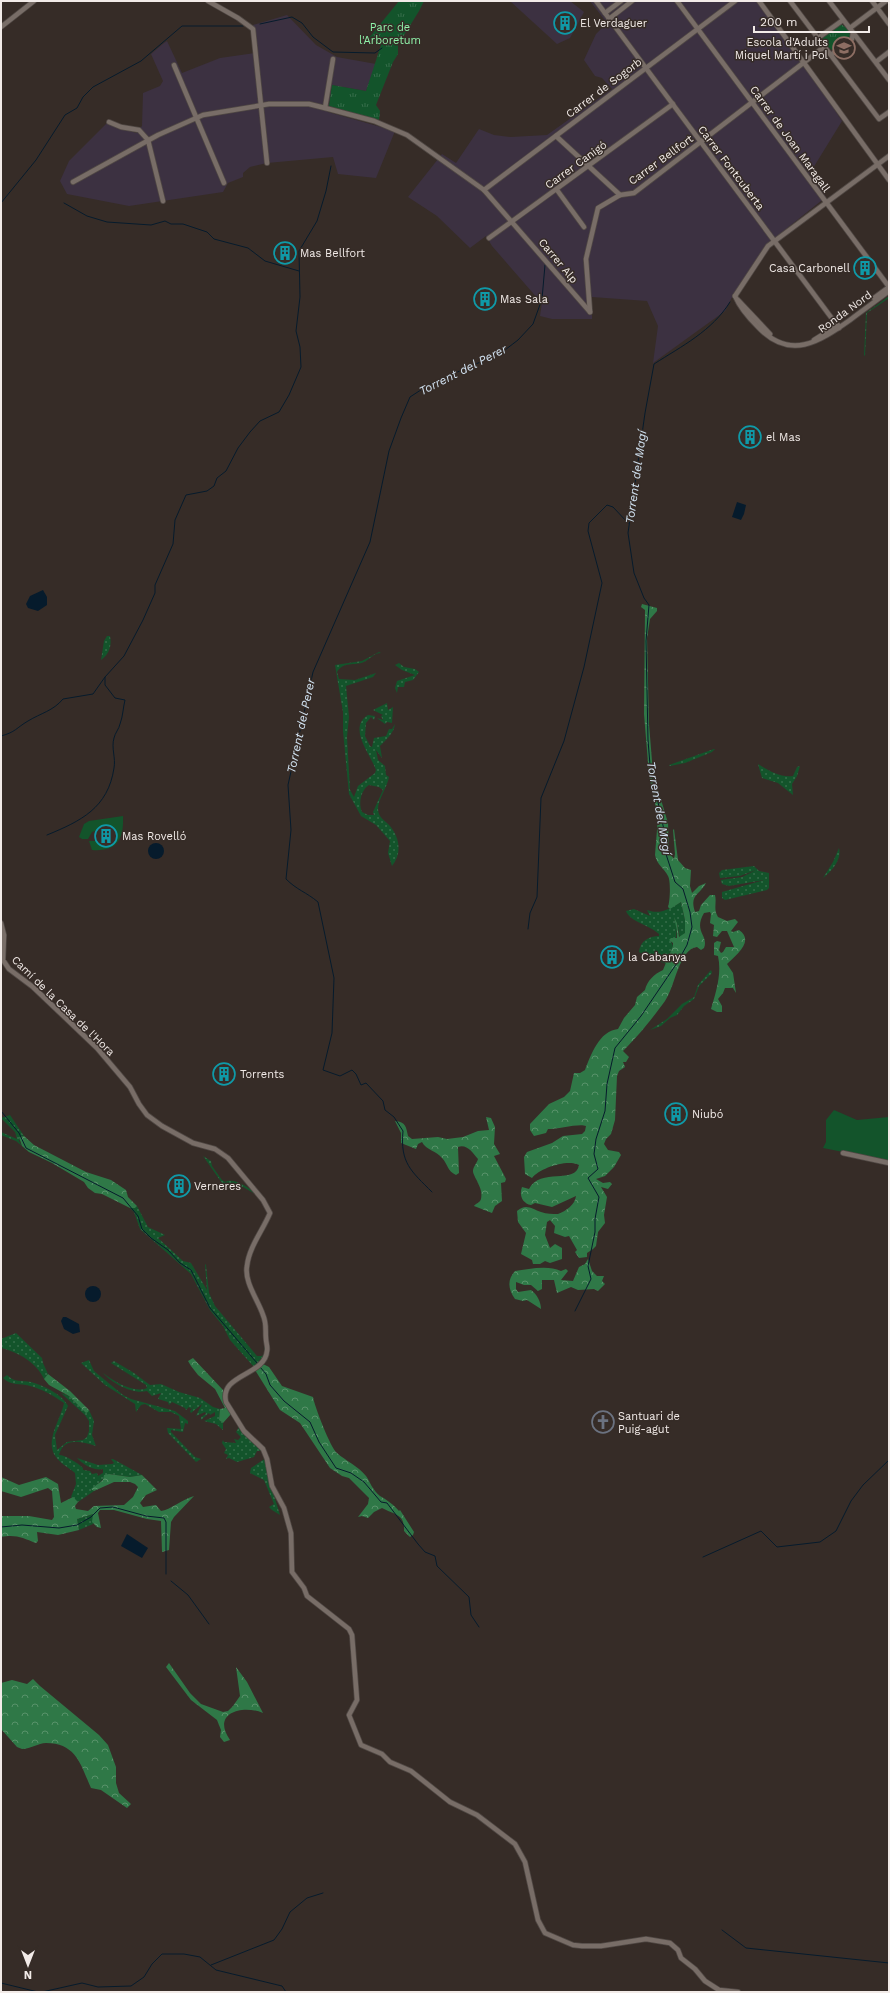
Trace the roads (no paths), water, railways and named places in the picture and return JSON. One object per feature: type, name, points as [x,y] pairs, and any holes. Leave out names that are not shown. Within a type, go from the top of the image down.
[{"type":"street","points":[[1,27],[34,1]]},
{"type":"street","points":[[208,1],[238,18],[253,29],[267,163]]},
{"type":"street","name":"Carrer Fontcuberta","points":[[596,1],[838,327]]},
{"type":"street","points":[[605,13],[621,1]]},
{"type":"street","points":[[609,19],[632,1]]},
{"type":"street","name":"Carrer de Joan Maragall","points":[[677,1],[889,287]]},
{"type":"street","name":"Carrer de Sogorb","points":[[484,190],[735,1]]},
{"type":"street","points":[[759,1],[889,180]]},
{"type":"street","points":[[790,1],[879,119],[889,112]]},
{"type":"street","points":[[830,1],[889,80]]},
{"type":"street","points":[[872,1],[889,24]]},
{"type":"street","points":[[850,28],[886,1]]},
{"type":"street","points":[[818,38],[843,20]]},
{"type":"street","points":[[831,54],[852,39],[853,33]]},
{"type":"street","name":"Carrer Bellfort","points":[[590,312],[586,259],[598,208],[620,195],[634,193],[753,103],[824,46]]},
{"type":"street","points":[[876,62],[889,52]]},
{"type":"street","points":[[325,108],[333,58]]},
{"type":"street","points":[[174,66],[224,183]]},
{"type":"street","name":"Carrer Alp","points":[[73,182],[148,140],[196,118],[261,105],[309,104],[325,108],[374,121],[406,134],[484,190],[590,312]]},
{"type":"street","name":"Carrer Canigó","points":[[489,238],[590,166],[673,104]]},
{"type":"street","points":[[109,122],[121,127],[139,130],[148,140],[163,201]]},
{"type":"street","points":[[556,136],[620,195]]},
{"type":"street","points":[[774,241],[889,156]]},
{"type":"street","points":[[557,190],[584,227]]},
{"type":"street","name":"Ronda Nord","points":[[774,241],[768,246],[735,296],[769,333],[785,341],[810,341],[822,336],[838,327],[889,291]]},
{"type":"street","name":"Ronda Nord","points":[[838,327],[889,287]]},
{"type":"street","name":"Camí de la Casa de l'Hora","points":[[1,923],[4,935],[3,960],[9,969],[33,987],[97,1048],[130,1088],[139,1104],[148,1115],[162,1126],[188,1140],[215,1149],[228,1158],[263,1200],[270,1213],[249,1256],[246,1267],[248,1279],[267,1325],[265,1338],[267,1351],[265,1359],[252,1370],[236,1379],[225,1390],[224,1396],[226,1402],[244,1431],[263,1449],[267,1459],[272,1486],[284,1508],[291,1533],[292,1572],[304,1588],[307,1596],[349,1629],[352,1635],[358,1700],[349,1715],[360,1746],[382,1754],[390,1762],[411,1770],[450,1802],[477,1815],[515,1844],[525,1862],[538,1920],[545,1933],[573,1945],[582,1946],[597,1946],[646,1939],[670,1943],[678,1950],[681,1958],[695,1969],[705,1981],[719,1990],[738,1992]]},
{"type":"street","points":[[843,1153],[889,1163]]},
{"type":"water","points":[[737,502],[746,505],[741,520],[732,517]]},
{"type":"water","points":[[43,590],[47,597],[47,605],[38,611],[28,608],[26,604],[30,596]]},
{"type":"water","points":[[156,843],[162,845],[164,851],[162,857],[156,859],[150,857],[148,851],[150,845]]},
{"type":"water","points":[[93,1286],[100,1291],[101,1294],[96,1301],[93,1302],[86,1297],[85,1294],[90,1287]]},
{"type":"water","points":[[63,1317],[66,1317],[79,1324],[80,1332],[73,1334],[64,1329],[61,1321]]},
{"type":"water","points":[[127,1534],[148,1548],[142,1558],[121,1546]]},
{"type":"waterway","points":[[260,24],[292,17],[302,23],[313,37],[333,52],[375,53],[382,48]]},
{"type":"waterway","points":[[1,203],[36,160],[65,115],[77,108],[83,97],[93,87],[141,61],[182,26],[243,26]]},
{"type":"waterway","points":[[47,835],[71,824],[91,811],[106,793],[111,782],[114,768],[113,742],[119,728],[125,700],[115,698],[105,685],[105,677],[124,656],[143,620],[155,593],[155,585],[173,544],[175,520],[186,495],[207,491],[214,486],[217,478],[226,471],[238,448],[250,432],[260,421],[279,412],[289,395],[301,367],[300,347],[296,331],[300,297],[299,251],[317,221],[326,191],[331,166]]},
{"type":"waterway","points":[[64,203],[87,216],[107,222],[151,225],[165,221],[171,224],[183,224],[207,232],[214,239],[248,248],[265,261],[299,271]]},
{"type":"waterway","name":"Torrent del Perer","points":[[432,1192],[408,1166],[403,1151],[403,1131],[394,1117],[385,1110],[383,1101],[366,1083],[361,1085],[356,1074],[352,1070],[340,1076],[323,1070],[332,1033],[334,978],[318,902],[286,879],[291,830],[288,785],[313,672],[370,542],[389,451],[410,397],[430,384],[501,353],[518,340],[533,324],[542,299],[545,265]]},
{"type":"waterway","name":"Torrent del Magí","points":[[575,1311],[591,1279],[588,1266],[595,1232],[595,1219],[599,1197],[588,1178],[598,1169],[594,1154],[596,1139],[605,1111],[607,1084],[615,1048],[641,1016],[677,963],[687,945],[692,927],[690,912],[683,889],[675,882],[665,851],[664,830],[650,765],[646,641],[649,605],[644,598],[634,573],[628,533],[645,413],[654,364],[705,330],[723,312],[730,302]]},
{"type":"waterway","points":[[528,929],[530,913],[537,897],[541,798],[564,741],[584,667],[602,583],[588,531],[589,523],[607,505],[613,507],[628,523]]},
{"type":"waterway","points":[[1,736],[13,731],[51,709],[63,699],[93,694],[105,677]]},
{"type":"waterway","points":[[1,1111],[19,1133],[26,1148],[123,1198],[138,1216],[142,1229],[151,1238],[168,1250],[180,1263],[191,1270],[210,1308],[257,1363]]},
{"type":"waterway","points":[[260,1367],[266,1374],[270,1385],[284,1401],[310,1422],[319,1442],[336,1468],[351,1473],[364,1482],[381,1502],[387,1503],[425,1552],[435,1556],[437,1566],[469,1597],[471,1615],[479,1627]]},
{"type":"waterway","points":[[703,1557],[761,1531],[777,1547],[820,1542],[836,1531],[851,1501],[863,1485],[889,1460]]},
{"type":"waterway","points":[[1,1527],[22,1525],[59,1528],[77,1525],[91,1517],[100,1508],[113,1507],[146,1516],[164,1518],[166,1522],[166,1574]]},
{"type":"waterway","points":[[171,1581],[188,1595],[209,1624]]},
{"type":"waterway","points":[[211,1965],[274,1940],[282,1929],[290,1912],[307,1898],[323,1893]]},
{"type":"waterway","points":[[722,1930],[746,1948],[889,1963]]},
{"type":"waterway","points":[[42,1992],[82,1983],[98,1987],[131,1986],[144,1977],[152,1964],[162,1954],[184,1954],[200,1957],[216,1970],[282,1986],[286,1992]]},
{"type":"waterway","points":[[1,1983],[38,1992]]},
{"type":"place","name":"El Verdaguer","points":[[565,23]]},
{"type":"place","name":"Escola d'Adults Miquel Martí i Pol","points":[[844,48]]},
{"type":"place","name":"Mas Bellfort","points":[[285,253]]},
{"type":"place","name":"Casa Carbonell","points":[[865,268]]},
{"type":"place","name":"Mas Sala","points":[[485,299]]},
{"type":"place","name":"el Mas","points":[[750,437]]},
{"type":"place","name":"Mas Rovelló","points":[[106,836]]},
{"type":"place","name":"la Cabanya","points":[[612,957]]},
{"type":"place","name":"Torrents","points":[[224,1074]]},
{"type":"place","name":"Niubó","points":[[676,1114]]},
{"type":"place","name":"Verneres","points":[[179,1186]]},
{"type":"place","name":"Santuari de Puig-agut","points":[[603,1422]]},
{"type":"park label","name":"Parc de l'Arboretum","points":[[390,33]]}]
